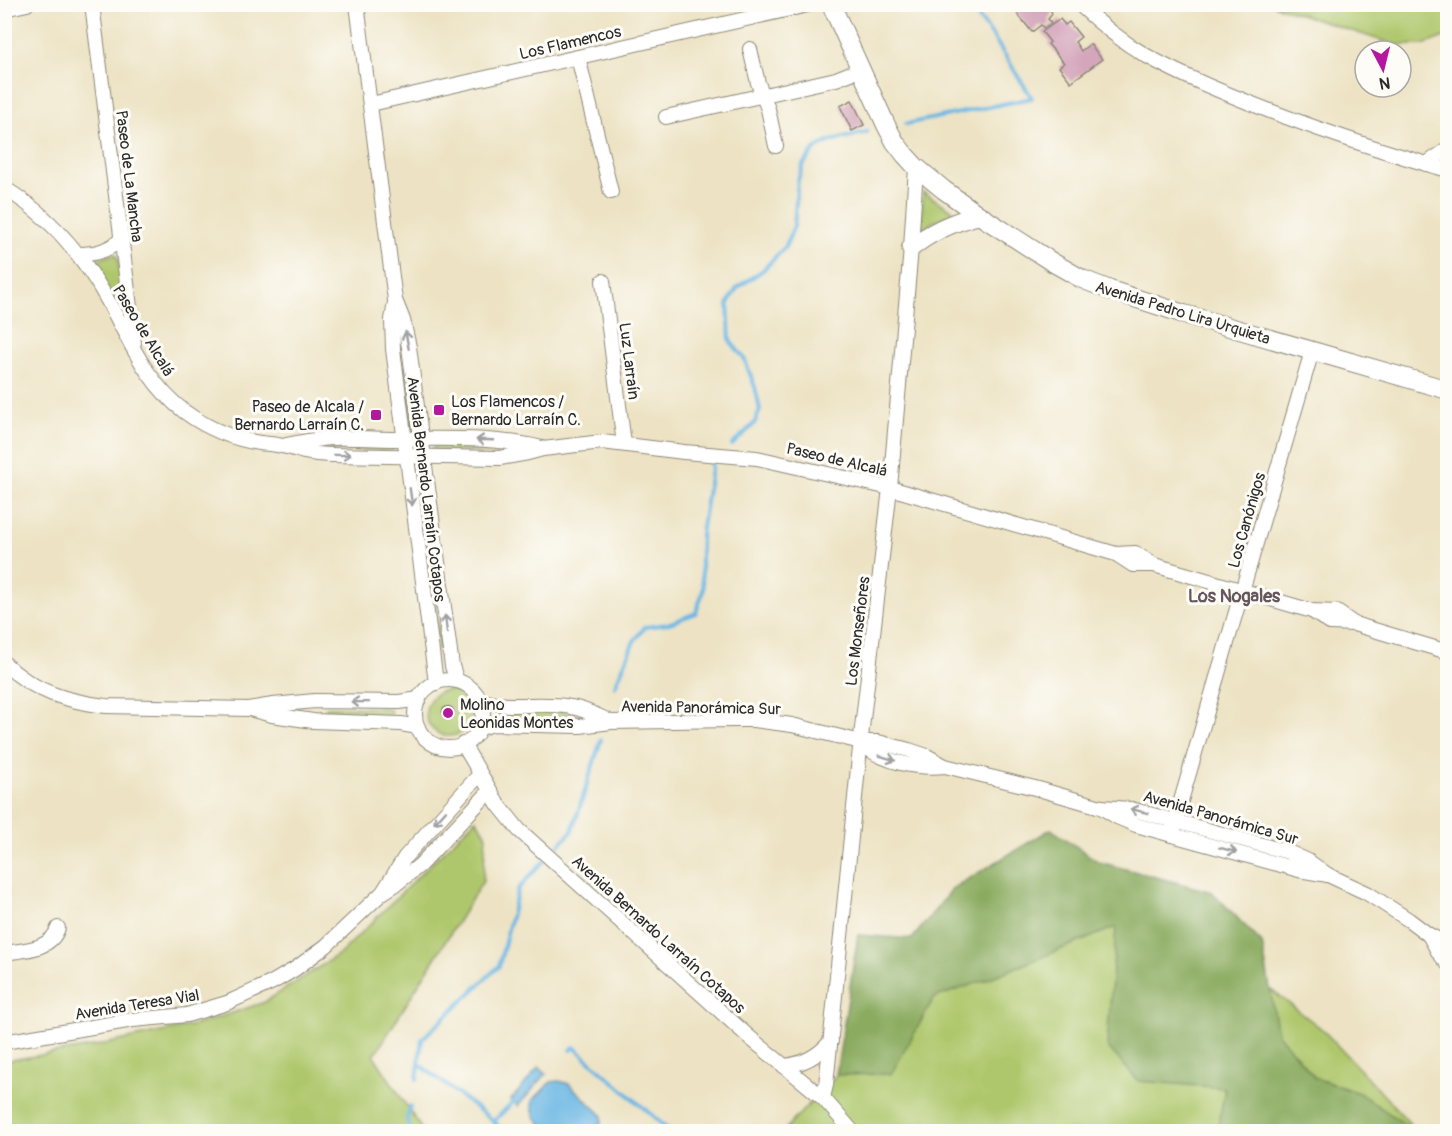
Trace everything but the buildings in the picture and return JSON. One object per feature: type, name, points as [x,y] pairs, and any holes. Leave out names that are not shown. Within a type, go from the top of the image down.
[{"type":"main road","name":"Avenida Pedro Lira Urquieta","points":[[831,4],[896,142],[916,167],[979,215],[1067,271],[1096,285],[1184,314],[1448,390]]},
{"type":"main road","points":[[911,248],[942,227],[979,215]]},
{"type":"street","points":[[4,9],[27,4]]},
{"type":"street","name":"Paseo de La Mancha","points":[[92,4],[135,351]]},
{"type":"street","name":"Avenida Bernardo Larraín Cotapos","points":[[357,4],[395,300],[392,334],[406,457],[436,683]]},
{"type":"street","name":"Los Flamencos","points":[[371,104],[812,4]]},
{"type":"street","points":[[1079,4],[1097,21],[1143,53],[1188,77],[1333,134],[1448,170]]},
{"type":"street","points":[[750,49],[758,83],[768,109],[776,146]]},
{"type":"street","points":[[578,57],[611,192]]},
{"type":"street","points":[[666,117],[836,79],[861,69]]},
{"type":"street","points":[[1426,164],[1448,149]]},
{"type":"street","name":"Los Monseñores","points":[[823,1098],[890,488],[916,167]]},
{"type":"street","name":"Paseo de Alcalá","points":[[4,188],[35,209],[78,254],[107,299],[146,370],[166,395],[195,419],[244,440],[318,454],[500,458],[543,448],[602,442],[757,458],[890,488],[1116,554],[1135,553],[1154,566],[1312,611],[1337,612],[1354,624],[1448,652]]},
{"type":"street","points":[[78,254],[101,252],[109,249],[122,238]]},
{"type":"street","name":"Luz Larraín","points":[[603,281],[624,444]]},
{"type":"street","name":"Avenida Bernardo Larraín Cotapos","points":[[395,300],[403,320],[409,347],[452,666],[457,681]]},
{"type":"street","name":"Los Canónigos","points":[[1171,836],[1312,351]]},
{"type":"street","name":"Paseo de Alcalá","points":[[284,446],[302,441],[333,438],[501,441],[543,448]]},
{"type":"street","points":[[420,557],[438,555]]},
{"type":"street","points":[[4,663],[40,689],[66,699],[106,706],[248,709],[315,701],[399,702],[418,699]]},
{"type":"street","points":[[457,681],[471,688],[480,700],[483,714],[480,728],[473,738],[464,744],[450,748],[437,746],[425,738],[418,727],[415,713],[418,699],[426,689],[436,683],[457,681]]},
{"type":"street","name":"Avenida Panorámica Sur","points":[[480,700],[494,704],[569,706],[611,722]]},
{"type":"street","points":[[248,709],[314,721],[401,724],[418,727]]},
{"type":"street","name":"Avenida Panorámica Sur","points":[[480,728],[493,724],[580,726],[611,722],[765,721],[809,728],[861,741],[878,742],[927,756],[945,766],[1101,807],[1131,808],[1287,852],[1386,904],[1429,935],[1448,944]]},
{"type":"street","name":"Avenida Bernardo Larraín Cotapos","points":[[464,744],[505,814],[529,840],[749,1037],[823,1098],[853,1131]]},
{"type":"street","name":"Avenida Teresa Vial","points":[[382,893],[405,857],[480,774]]},
{"type":"street","name":"Avenida Teresa Vial","points":[[4,1042],[133,1020],[187,1015],[226,1003],[273,982],[311,958],[341,934],[382,893],[420,865],[490,791]]},
{"type":"street","name":"Avenida Panorámica Sur","points":[[1101,807],[1126,822],[1171,836],[1299,870],[1328,874]]},
{"type":"street","points":[[4,954],[44,945],[53,939],[58,928]]},
{"type":"street","name":"Avenida Panorámica Sur","points":[[1429,935],[1448,964]]},
{"type":"street","points":[[784,1066],[812,1058],[831,1041]]},
{"type":"green space","points":[[1273,5],[1447,5],[1447,36],[1423,45],[1413,45],[1413,39],[1377,39]]},
{"type":"green space","points":[[923,192],[955,212],[921,230]]},
{"type":"green space","points":[[115,254],[118,259],[124,307],[121,311],[95,265],[95,260]]},
{"type":"green space","points":[[406,366],[442,657],[439,653],[402,368]]},
{"type":"green space","points":[[324,444],[389,445],[393,449],[324,450],[321,447]]},
{"type":"green space","points":[[436,445],[497,446],[499,450],[497,452],[436,451],[432,449]]},
{"type":"green space","points":[[454,690],[466,696],[471,704],[471,722],[466,730],[458,735],[444,736],[436,733],[429,726],[426,708],[429,700],[436,693]]},
{"type":"green space","points":[[327,707],[389,708],[391,712],[388,715],[328,714],[325,710]]},
{"type":"green space","points":[[557,710],[577,716],[561,720],[509,718],[506,715],[507,711]]},
{"type":"green space","points":[[476,819],[486,834],[483,881],[374,1056],[423,1131],[5,1132],[5,1061],[91,1047],[199,1024],[265,1002],[341,953]]},
{"type":"green space","points":[[1051,829],[1099,862],[1212,892],[1262,943],[1278,1034],[1315,1078],[1359,1093],[1415,1131],[1224,1131],[1218,1127],[1225,1088],[1138,1081],[1107,1046],[1116,927],[934,998],[891,1074],[836,1075],[858,935],[912,939],[953,888]]},
{"type":"green space","points":[[1000,908],[1197,933],[1322,1029],[1417,1131],[783,1132]]},
{"type":"water","points":[[539,1067],[546,1074],[518,1106],[511,1100]]},
{"type":"water","points":[[559,1081],[569,1084],[602,1115],[602,1122],[593,1131],[549,1131],[536,1118],[532,1101],[551,1082]]},
{"type":"waterway","points":[[906,124],[1032,98],[992,35],[969,4]]},
{"type":"waterway","points":[[732,445],[754,424],[760,410],[755,387],[744,358],[730,341],[728,303],[737,288],[763,270],[785,247],[794,226],[798,180],[803,165],[816,148],[831,141],[867,132]]},
{"type":"waterway","points":[[615,686],[634,641],[645,627],[667,624],[696,613],[703,591],[701,534],[712,463]]},
{"type":"waterway","points":[[559,845],[572,831],[601,740]]},
{"type":"waterway","points":[[417,1079],[422,1039],[499,966],[518,889],[544,861]]},
{"type":"waterway","points":[[571,1050],[574,1047],[671,1132]]},
{"type":"waterway","points":[[419,1064],[494,1121],[504,1132]]},
{"type":"waterway","points":[[493,1132],[494,1121],[513,1102]]},
{"type":"waterway","points":[[410,1106],[407,1117],[414,1132]]},
{"type":"place","name":"Los Flamencos / Bernardo Larraín C.","points":[[439,410]]},
{"type":"place","name":"Paseo de Alcala / Bernardo Larraín C.","points":[[376,415]]},
{"type":"place","name":"Molino Leonidas Montes","points":[[448,713]]},
{"type":"district","name":"Los Nogales","points":[[1234,596]]}]
